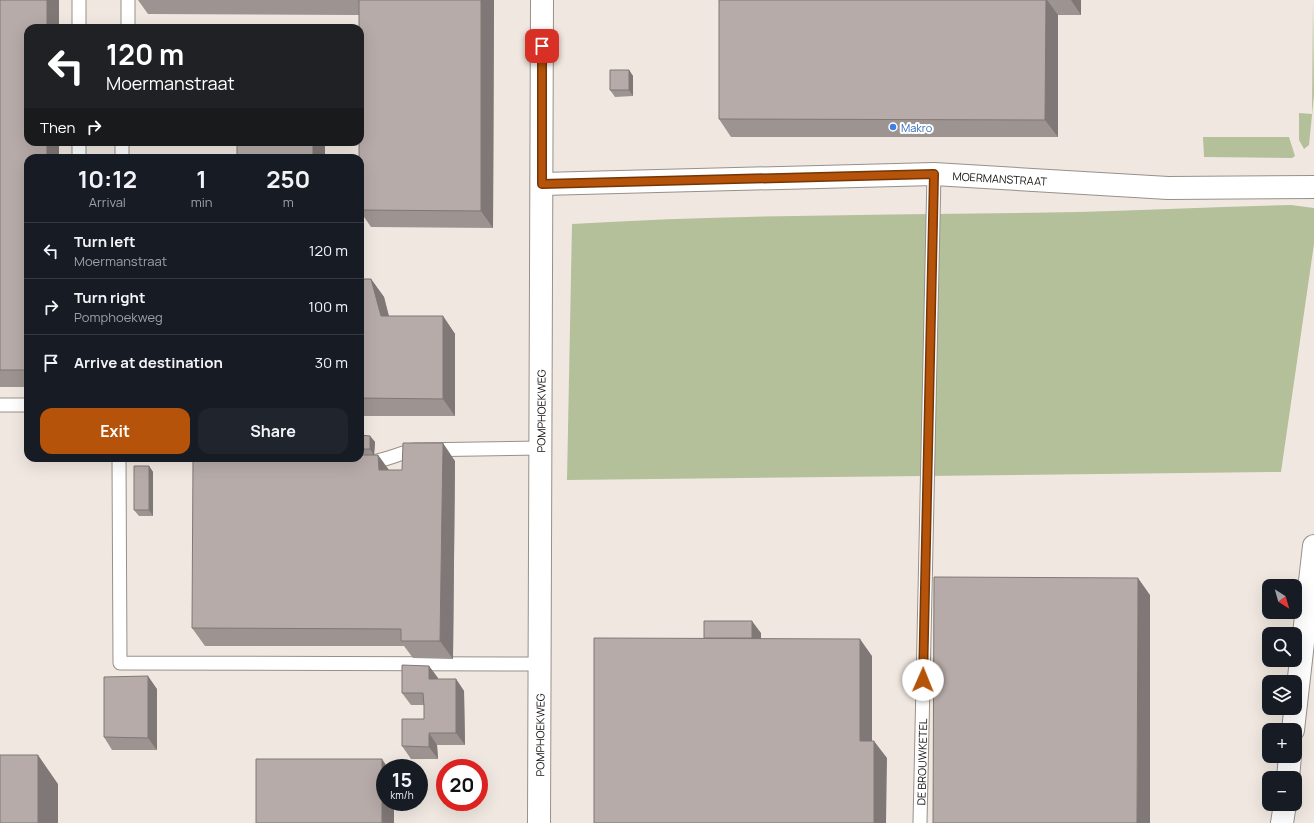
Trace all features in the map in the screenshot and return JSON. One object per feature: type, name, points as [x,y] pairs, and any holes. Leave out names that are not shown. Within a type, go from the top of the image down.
[{"type":"street","name":"POMPHOEKWEG","points":[[539,823],[542,0]]},
{"type":"street","name":"MOERMANSTRAAT","points":[[542,184],[934,174],[1168,188],[1314,187]]},
{"type":"street","points":[[1295,723],[1307,673],[1314,546]]},
{"type":"street","points":[[1282,823],[1284,811]]},
{"type":"lane","points":[[79,0],[79,24]]},
{"type":"lane","points":[[128,0],[128,24]]},
{"type":"lane","name":"DE BROUWKETEL","points":[[920,823],[934,174]]},
{"type":"lane","points":[[0,405],[24,405]]},
{"type":"lane","points":[[359,462],[382,461],[396,454],[414,450],[540,448]]},
{"type":"lane","points":[[119,462],[120,663],[540,664]]},
{"type":"green space","points":[[1313,0],[1314,95],[1309,145],[1304,149],[1299,140],[1299,113],[1312,114]]},
{"type":"green space","points":[[1203,137],[1289,137],[1295,156],[1292,158],[1204,157]]},
{"type":"green space","points":[[1291,205],[1314,208],[1314,244],[1281,472],[567,480],[572,224],[698,218],[1078,212]]},
{"type":"building","points":[[0,0],[47,0],[47,24],[24,24],[24,146],[47,146],[47,154],[24,154],[24,370],[0,370]]},
{"type":"building","points":[[359,0],[481,0],[481,211],[364,210],[364,154],[359,154],[359,146],[364,146],[364,24],[359,24]]},
{"type":"building","points":[[719,0],[1046,0],[1045,120],[719,119]]},
{"type":"building","points":[[610,70],[629,70],[629,90],[610,90]]},
{"type":"building","points":[[237,146],[313,146],[313,154],[237,154]]},
{"type":"building","points":[[364,279],[371,279],[381,316],[443,316],[443,399],[364,398]]},
{"type":"building","points":[[364,435],[370,436],[370,449],[364,449]]},
{"type":"building","points":[[403,443],[443,443],[440,641],[401,641],[401,629],[192,628],[193,462],[364,462],[364,455],[378,455],[379,470],[402,470]]},
{"type":"building","points":[[134,466],[149,466],[149,510],[134,510]]},
{"type":"building","points":[[934,577],[1138,578],[1137,823],[933,823]]},
{"type":"building","points":[[704,621],[752,621],[752,638],[704,638]]},
{"type":"building","points":[[594,638],[860,639],[860,741],[874,741],[874,823],[594,823]]},
{"type":"building","points":[[402,665],[429,666],[429,679],[456,679],[456,733],[429,733],[429,747],[402,746],[402,719],[424,719],[424,706],[423,693],[402,693]]},
{"type":"building","points":[[148,676],[148,738],[104,737],[104,677]]},
{"type":"building","points":[[0,755],[38,755],[38,823],[0,823]]},
{"type":"building","points":[[256,759],[376,759],[376,811],[382,811],[382,823],[256,823]]},
{"type":"place","name":"Makro","points":[[893,127]]},
{"type":"route","points":[[542,46],[542,184],[934,174],[923,680]]}]
